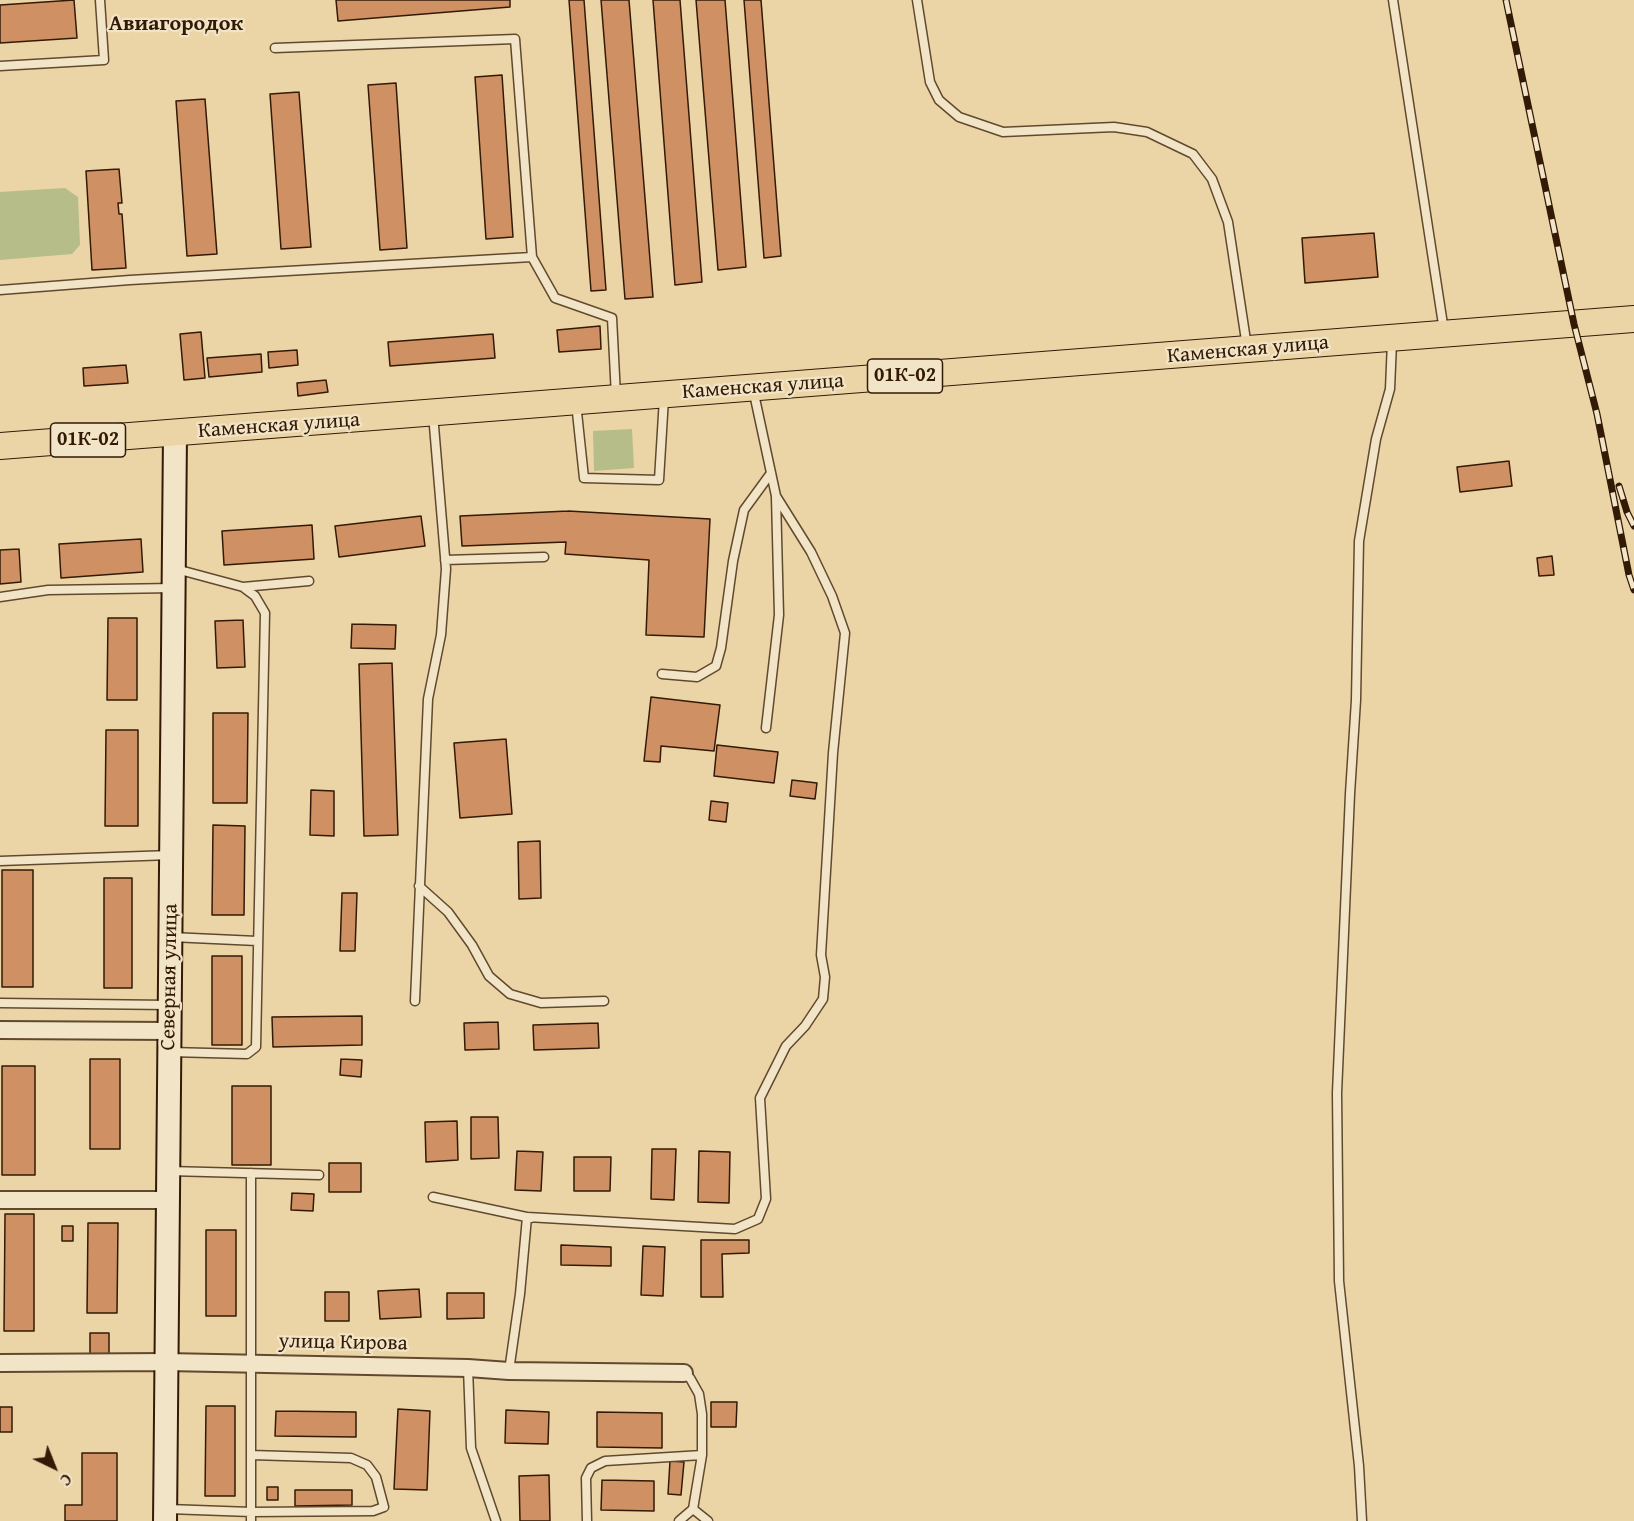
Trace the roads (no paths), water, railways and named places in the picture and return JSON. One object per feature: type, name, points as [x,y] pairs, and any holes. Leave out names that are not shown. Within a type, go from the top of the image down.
[{"type":"main road","name":"Каменская улица","points":[[0,446],[1634,319]]},
{"type":"street","name":"Северная улица","points":[[165,1515],[175,434]]},
{"type":"street","points":[[0,1030],[169,1042]]},
{"type":"street","points":[[0,1200],[168,1200]]},
{"type":"street","name":"улица Кирова","points":[[0,1363],[166,1362],[684,1373]]},
{"type":"lane","points":[[0,66],[104,60],[100,0]]},
{"type":"lane","points":[[917,0],[930,82],[939,100],[959,117],[1003,132],[1114,128],[1148,132],[1193,154],[1212,179],[1228,222],[1247,350]]},
{"type":"lane","points":[[1393,0],[1444,334]]},
{"type":"lane","points":[[275,48],[515,39],[532,257],[555,298],[612,318],[616,399]]},
{"type":"lane","points":[[0,290],[141,279],[532,257]]},
{"type":"lane","points":[[1362,1521],[1359,1466],[1339,1281],[1337,1093],[1356,700],[1359,541],[1376,439],[1390,389],[1393,338]]},
{"type":"lane","points":[[753,388],[776,496],[779,615],[766,728]]},
{"type":"lane","points":[[576,402],[584,478],[659,480],[664,395]]},
{"type":"lane","points":[[415,1001],[428,699],[441,635],[445,561],[432,414]]},
{"type":"lane","points":[[662,674],[697,676],[716,666],[721,648],[733,561],[744,510],[771,473]]},
{"type":"lane","points":[[509,1371],[520,1294],[527,1217],[735,1229],[758,1218],[766,1199],[760,1098],[786,1047],[805,1026],[823,999],[825,977],[821,955],[833,753],[845,633],[832,596],[811,552],[776,496]]},
{"type":"lane","points":[[445,561],[544,557]]},
{"type":"lane","points":[[0,597],[174,578],[243,587],[309,581]]},
{"type":"lane","points":[[169,1042],[247,1054],[256,1047],[265,613],[255,596],[243,587]]},
{"type":"lane","points":[[0,861],[171,855]]},
{"type":"lane","points":[[419,886],[448,912],[472,945],[489,976],[510,994],[541,1003],[604,1001]]},
{"type":"lane","points":[[171,937],[257,941]]},
{"type":"lane","points":[[0,1003],[170,1005]]},
{"type":"lane","points":[[168,1171],[319,1175]]},
{"type":"lane","points":[[251,1173],[251,1516]]},
{"type":"lane","points":[[433,1197],[532,1218]]},
{"type":"lane","points":[[468,1368],[471,1448],[496,1521]]},
{"type":"lane","points":[[679,1521],[693,1509],[702,1455],[702,1414],[699,1394],[690,1378],[684,1373]]},
{"type":"lane","points":[[165,1515],[251,1516],[373,1511],[384,1507],[376,1477],[367,1464],[351,1458],[251,1455]]},
{"type":"lane","points":[[587,1521],[586,1478],[591,1468],[605,1461],[702,1455]]},
{"type":"lane","points":[[693,1509],[708,1521]]},
{"type":"railway","points":[[1506,0],[1574,324],[1597,414],[1629,575],[1634,590]]},
{"type":"railway","points":[[1619,486],[1634,526]]},
{"type":"district","name":"Авиагородок","points":[[176,24]]}]
